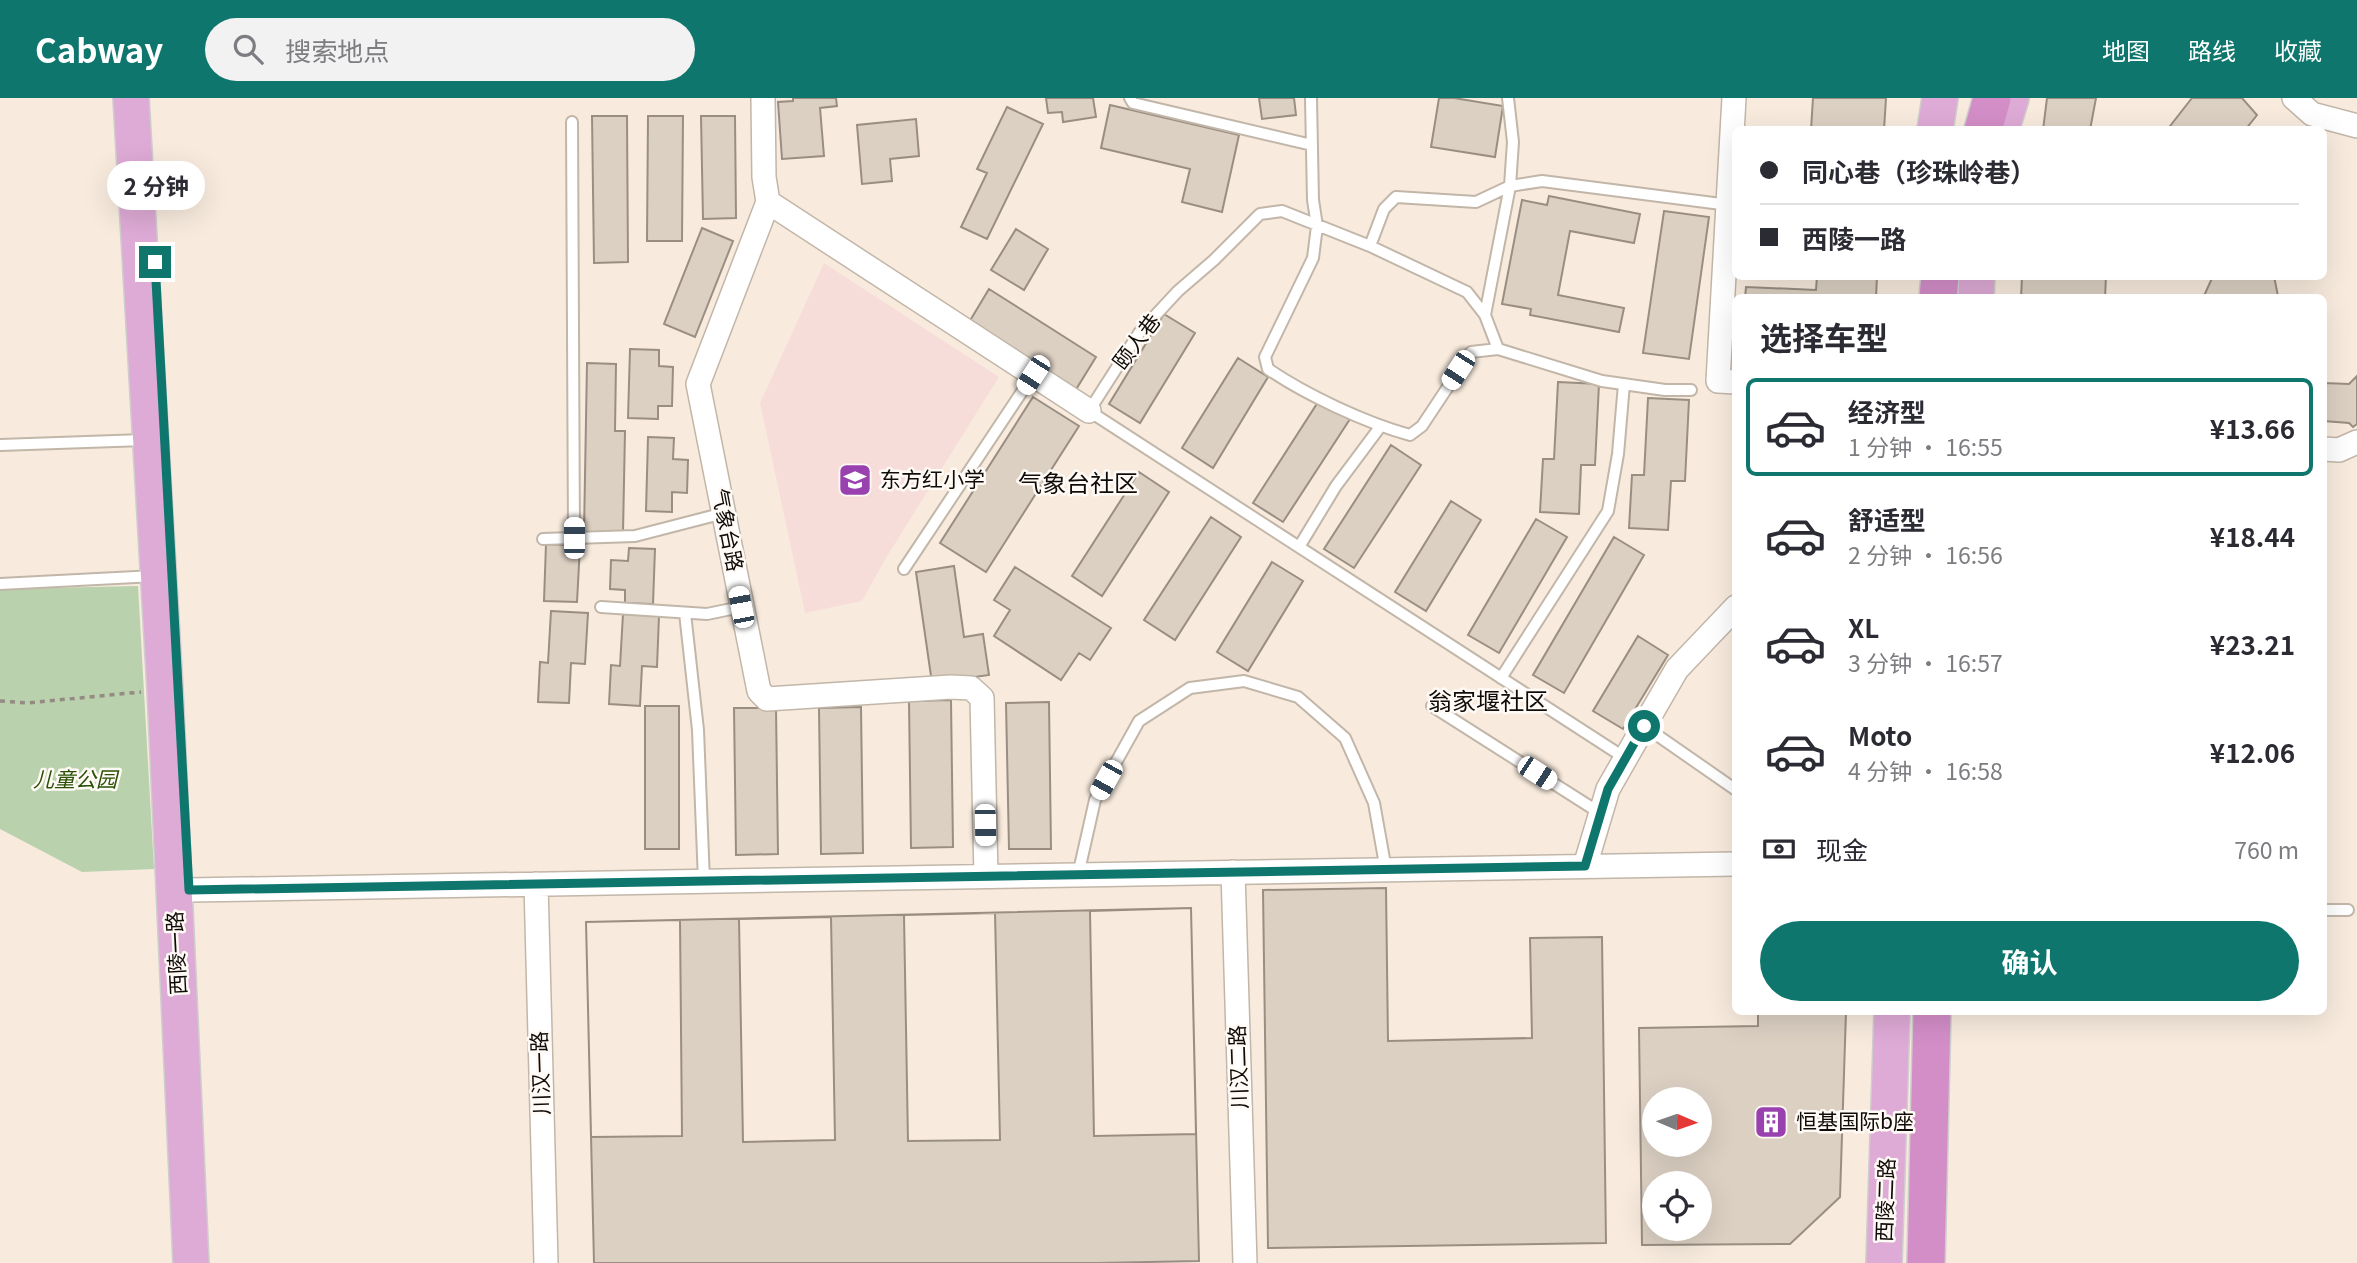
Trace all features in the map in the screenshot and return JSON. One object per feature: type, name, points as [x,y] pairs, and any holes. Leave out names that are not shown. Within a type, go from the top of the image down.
[{"type":"highway","points":[[1963,126],[1969,98]]},
{"type":"highway","points":[[1984,126],[1992,98]]},
{"type":"highway","points":[[1903,1263],[1907,1015]]},
{"type":"highway","points":[[1926,1263],[1932,1015]]},
{"type":"main road","name":"西陵一路","points":[[131,98],[165,689],[191,1263]]},
{"type":"main road","name":"西陵一路","points":[[146,98],[189,890],[205,1263]]},
{"type":"main road","points":[[1936,126],[1940,98]]},
{"type":"main road","points":[[2002,126],[2011,98]]},
{"type":"main road","name":"西陵二路","points":[[1884,1263],[1892,1015]]},
{"type":"main road","points":[[1942,1263],[1945,1015]]},
{"type":"street","name":"气象台路","points":[[764,98],[768,202],[698,384],[759,691],[767,699],[971,688],[982,698],[986,876]]},
{"type":"street","points":[[1733,126],[1734,98]]},
{"type":"street","points":[[2294,98],[2312,114],[2357,125]]},
{"type":"street","points":[[1732,141],[1718,381],[1732,382]]},
{"type":"street","points":[[768,202],[1089,411]]},
{"type":"street","points":[[2327,449],[2339,450],[2357,442]]},
{"type":"street","points":[[1585,866],[1608,789],[1625,758],[1677,670],[1732,611]]},
{"type":"street","points":[[189,890],[1732,864]]},
{"type":"street","name":"川汉二路","points":[[1233,872],[1245,1263]]},
{"type":"street","name":"川汉一路","points":[[536,884],[546,1263]]},
{"type":"lane","points":[[1130,98],[1133,103],[1312,145]]},
{"type":"lane","points":[[1311,98],[1313,201],[1317,226],[1313,258],[1265,357],[1268,369],[1283,380],[1380,427],[1410,435],[1422,426],[1471,352],[1498,349],[1602,381],[1665,390],[1691,390]]},
{"type":"lane","points":[[1485,315],[1510,186],[1513,142],[1508,98]]},
{"type":"lane","points":[[572,122],[574,538]]},
{"type":"lane","points":[[1370,246],[1384,209],[1396,197],[1476,202],[1510,186],[1542,181],[1729,205]]},
{"type":"lane","name":"颐人巷","points":[[1089,411],[1139,333],[1178,291],[1261,214],[1282,211],[1370,246],[1467,292],[1485,315],[1498,349]]},
{"type":"lane","points":[[904,569],[1033,375]]},
{"type":"lane","points":[[1501,678],[1608,511],[1618,454],[1624,384]]},
{"type":"lane","points":[[1089,411],[1625,758]]},
{"type":"lane","points":[[1299,547],[1336,486],[1380,427]]},
{"type":"lane","points":[[0,445],[151,440]]},
{"type":"lane","points":[[543,539],[635,536],[724,513]]},
{"type":"lane","points":[[0,584],[158,576]]},
{"type":"lane","points":[[601,607],[707,614],[741,607]]},
{"type":"lane","points":[[685,613],[698,730],[704,881]]},
{"type":"lane","points":[[1078,875],[1095,800],[1139,721],[1190,688],[1244,681],[1298,696],[1345,738],[1374,803],[1386,870]]},
{"type":"lane","points":[[1432,706],[1600,813]]},
{"type":"lane","points":[[1644,726],[1732,787]]},
{"type":"lane","points":[[2327,910],[2348,910]]},
{"type":"path","points":[[0,701],[27,704],[165,689]]},
{"type":"shaded area","name":"东方红小学","points":[[824,263],[999,377],[862,601],[805,613],[760,403]]},
{"type":"green space","name":"儿童公园","points":[[138,586],[154,869],[82,872],[0,829],[0,589]]},
{"type":"building","points":[[793,98],[836,98],[837,106],[820,108],[824,156],[782,159],[778,102],[793,101]]},
{"type":"building","points":[[1046,98],[1093,98],[1096,117],[1063,122],[1062,112],[1048,113]]},
{"type":"building","points":[[1259,98],[1294,98],[1296,115],[1262,119]]},
{"type":"building","points":[[1439,98],[1503,106],[1495,157],[1431,147]]},
{"type":"building","points":[[1813,98],[1886,98],[1884,126],[1811,126]]},
{"type":"building","points":[[2047,98],[2096,98],[2091,126],[2044,126]]},
{"type":"building","points":[[2192,98],[2242,98],[2257,115],[2248,126],[2170,126]]},
{"type":"building","points":[[1110,105],[1239,135],[1222,212],[1182,202],[1190,169],[1101,148]]},
{"type":"building","points":[[1007,107],[1043,124],[987,239],[961,227],[987,173],[977,169]]},
{"type":"building","points":[[592,116],[627,116],[628,262],[594,263]]},
{"type":"building","points":[[648,116],[683,116],[682,241],[647,241]]},
{"type":"building","points":[[701,116],[735,116],[736,218],[703,219]]},
{"type":"building","points":[[916,119],[919,156],[890,159],[892,181],[862,184],[857,125]]},
{"type":"building","points":[[1549,196],[1640,214],[1634,243],[1570,231],[1558,295],[1624,308],[1619,332],[1530,315],[1531,309],[1502,304],[1522,200],[1547,205]]},
{"type":"building","points":[[1664,211],[1709,217],[1689,359],[1643,353]]},
{"type":"building","points":[[702,228],[733,241],[695,337],[664,324]]},
{"type":"building","points":[[1016,229],[1048,249],[1024,290],[991,270]]},
{"type":"building","points":[[1817,280],[1877,280],[1876,294],[1745,294],[1746,287],[1816,290]]},
{"type":"building","points":[[2022,280],[2106,280],[2105,294],[2021,294]]},
{"type":"building","points":[[2211,280],[2275,280],[2278,294],[2205,294]]},
{"type":"building","points":[[989,289],[1096,357],[1075,391],[968,324]]},
{"type":"building","points":[[1164,314],[1195,333],[1140,423],[1109,404]]},
{"type":"building","points":[[630,349],[659,350],[659,366],[673,367],[672,406],[658,406],[658,419],[628,418]]},
{"type":"building","points":[[1238,358],[1268,377],[1213,468],[1182,448]]},
{"type":"building","points":[[587,363],[616,364],[615,431],[625,431],[623,533],[584,533]]},
{"type":"building","points":[[2357,376],[2357,424],[2353,427],[2349,423],[2327,421],[2327,383],[2349,384]]},
{"type":"building","points":[[1558,382],[1599,384],[1595,465],[1581,465],[1579,514],[1540,512],[1543,459],[1554,459]]},
{"type":"building","points":[[1033,397],[1079,426],[986,572],[940,543]]},
{"type":"building","points":[[1648,398],[1689,400],[1685,481],[1671,481],[1668,530],[1629,528],[1632,475],[1644,475]]},
{"type":"building","points":[[1320,399],[1350,419],[1283,522],[1253,503]]},
{"type":"building","points":[[648,437],[674,438],[673,459],[688,460],[687,493],[672,492],[672,512],[646,511]]},
{"type":"building","points":[[1391,445],[1421,465],[1354,568],[1324,549]]},
{"type":"building","points":[[1139,472],[1169,492],[1102,596],[1072,576]]},
{"type":"building","points":[[1451,501],[1481,520],[1426,611],[1395,592]]},
{"type":"building","points":[[1211,517],[1241,537],[1175,640],[1144,620]]},
{"type":"building","points":[[1536,519],[1567,537],[1499,653],[1468,635]]},
{"type":"building","points":[[1614,537],[1644,555],[1564,693],[1533,675]]},
{"type":"building","points":[[546,544],[580,546],[577,602],[544,601]]},
{"type":"building","points":[[629,548],[655,549],[653,604],[625,603],[625,590],[610,589],[611,560],[628,561]]},
{"type":"building","points":[[1272,562],[1303,581],[1248,671],[1217,652]]},
{"type":"building","points":[[954,566],[964,637],[983,634],[989,675],[932,683],[916,572]]},
{"type":"building","points":[[1015,567],[1111,628],[1090,660],[1079,653],[1061,680],[994,636],[1010,610],[994,600]]},
{"type":"building","points":[[551,611],[588,613],[585,664],[571,663],[569,703],[538,702],[540,662],[548,663]]},
{"type":"building","points":[[623,614],[659,616],[657,667],[642,666],[640,706],[609,704],[611,665],[620,666]]},
{"type":"building","points":[[1638,636],[1668,655],[1623,729],[1593,711]]},
{"type":"building","points":[[951,700],[953,847],[911,848],[909,701]]},
{"type":"building","points":[[1049,702],[1051,849],[1009,849],[1006,703]]},
{"type":"building","points":[[645,706],[679,706],[679,849],[645,849]]},
{"type":"building","points":[[861,707],[863,853],[821,854],[819,708]]},
{"type":"building","points":[[734,708],[776,708],[778,854],[736,855]]},
{"type":"building","points":[[1386,888],[1388,1041],[1532,1038],[1530,938],[1602,937],[1606,1243],[1268,1248],[1263,890]]},
{"type":"building","points":[[1191,908],[1199,1261],[594,1263],[586,922]]},
{"type":"building","points":[[1191,908],[1196,1134],[1094,1136],[1090,911]]},
{"type":"building","points":[[995,913],[1000,1140],[908,1141],[904,915]]},
{"type":"building","points":[[831,917],[835,1140],[743,1142],[739,919]]},
{"type":"building","points":[[680,920],[682,1136],[591,1137],[586,922]]},
{"type":"building","name":"恒基国际b座","points":[[1758,1015],[1846,1015],[1840,1197],[1790,1244],[1642,1245],[1639,1028],[1758,1026]]},
{"type":"place","name":"东方红小学","points":[[855,480]]},
{"type":"place","name":"恒基国际b座","points":[[1771,1122]]},
{"type":"district","name":"气象台社区","points":[[1078,484]]},
{"type":"district","name":"翁家堰社区","points":[[1488,702]]},
{"type":"route","points":[[155,262],[189,890],[1585,866],[1608,789],[1644,726]]}]
